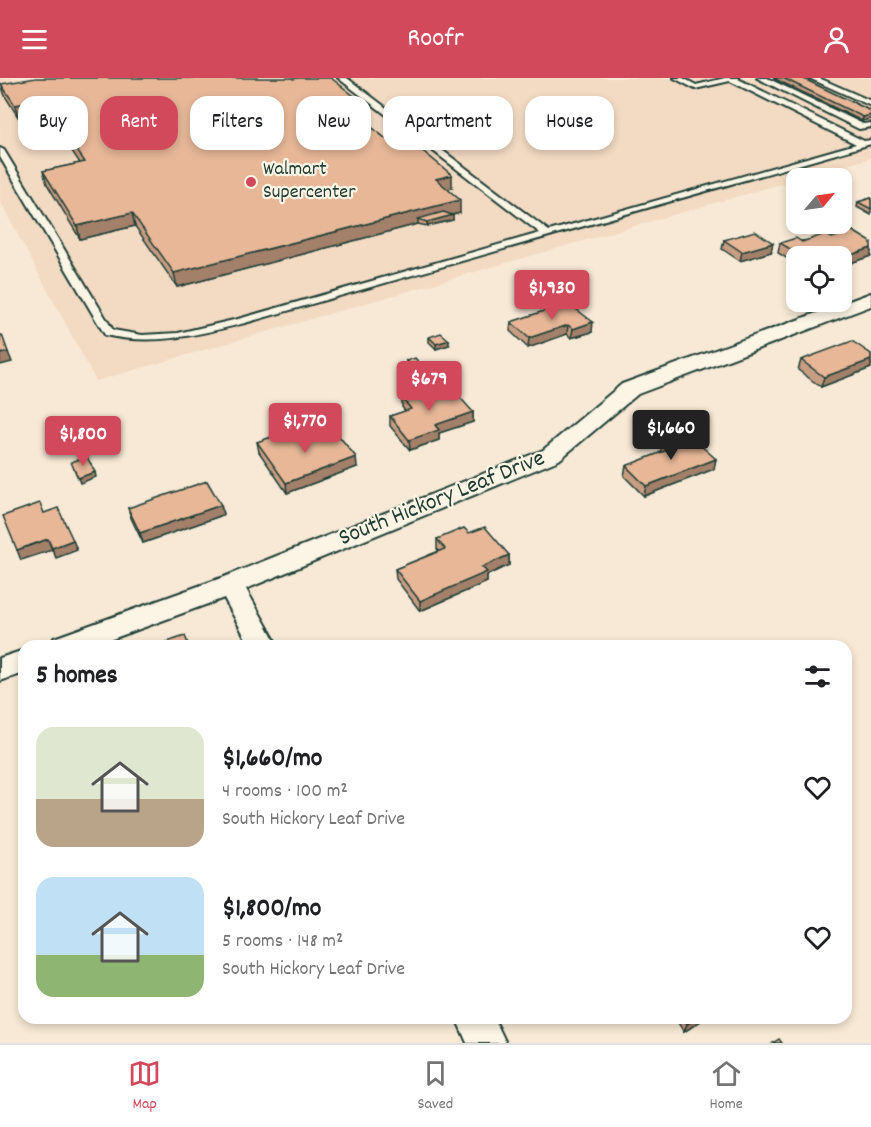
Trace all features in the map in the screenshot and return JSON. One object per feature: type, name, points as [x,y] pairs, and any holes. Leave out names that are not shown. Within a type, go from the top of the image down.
[{"type":"street","name":"South Hickory Leaf Drive","points":[[80,640],[230,585],[552,455],[630,389],[871,299]]},
{"type":"street","points":[[230,585],[261,640]]},
{"type":"street","points":[[0,670],[18,663]]},
{"type":"street","points":[[477,1024],[487,1043]]},
{"type":"lane","points":[[342,78],[546,233]]},
{"type":"lane","points":[[678,78],[695,87],[731,78],[867,143]]},
{"type":"lane","points":[[761,78],[862,127],[871,125]]},
{"type":"lane","points":[[813,78],[871,104]]},
{"type":"lane","points":[[0,150],[109,333],[142,338],[178,336],[241,321],[867,143]]},
{"type":"shaded area","points":[[0,78],[871,78],[871,158],[836,168],[786,168],[786,182],[96,381],[0,201]]},
{"type":"building","name":"Walmart Supercenter","points":[[36,78],[331,78],[354,96],[296,96],[296,150],[371,150],[371,127],[383,137],[383,150],[421,150],[452,175],[436,179],[460,200],[174,273],[132,213],[77,226],[43,171],[85,162],[77,150],[88,150],[88,96],[18,96],[18,104],[15,105],[1,84]]},
{"type":"building","points":[[783,78],[802,78],[871,111],[871,115],[863,117]]},
{"type":"building","points":[[871,198],[871,209],[858,202]]},
{"type":"building","points":[[443,212],[453,215],[427,222],[418,219]]},
{"type":"building","points":[[755,231],[773,243],[742,252],[724,240]]},
{"type":"building","points":[[852,231],[871,242],[871,248],[852,255],[852,246],[786,247],[780,243],[796,238],[802,242],[825,234],[832,238],[852,234]]},
{"type":"building","points":[[568,303],[593,322],[573,329],[568,325],[529,338],[511,322]]},
{"type":"building","points":[[441,333],[449,340],[436,344],[429,337]]},
{"type":"building","points":[[0,335],[2,335],[8,352],[0,354]]},
{"type":"building","points":[[852,341],[871,354],[871,360],[824,377],[801,360]]},
{"type":"building","points":[[415,358],[423,367],[414,370],[406,361]]},
{"type":"building","points":[[434,387],[444,398],[457,394],[473,412],[435,425],[439,430],[409,440],[390,416],[411,409],[402,398]]},
{"type":"building","points":[[292,430],[301,441],[334,430],[356,457],[286,483],[257,442]]},
{"type":"building","points":[[689,435],[716,459],[646,486],[626,466],[667,450],[662,445]]},
{"type":"building","points":[[87,457],[95,472],[78,478],[71,462]]},
{"type":"building","points":[[207,481],[221,505],[140,533],[128,508]]},
{"type":"building","points":[[40,503],[44,513],[58,508],[73,540],[52,548],[48,539],[17,550],[3,516]]},
{"type":"building","points":[[485,527],[509,555],[482,567],[487,572],[420,601],[395,569],[445,549],[437,539],[464,528],[469,533]]},
{"type":"building","points":[[185,636],[187,640],[173,640]]},
{"type":"place","name":"Walmart Supercenter","points":[[251,182]]}]
